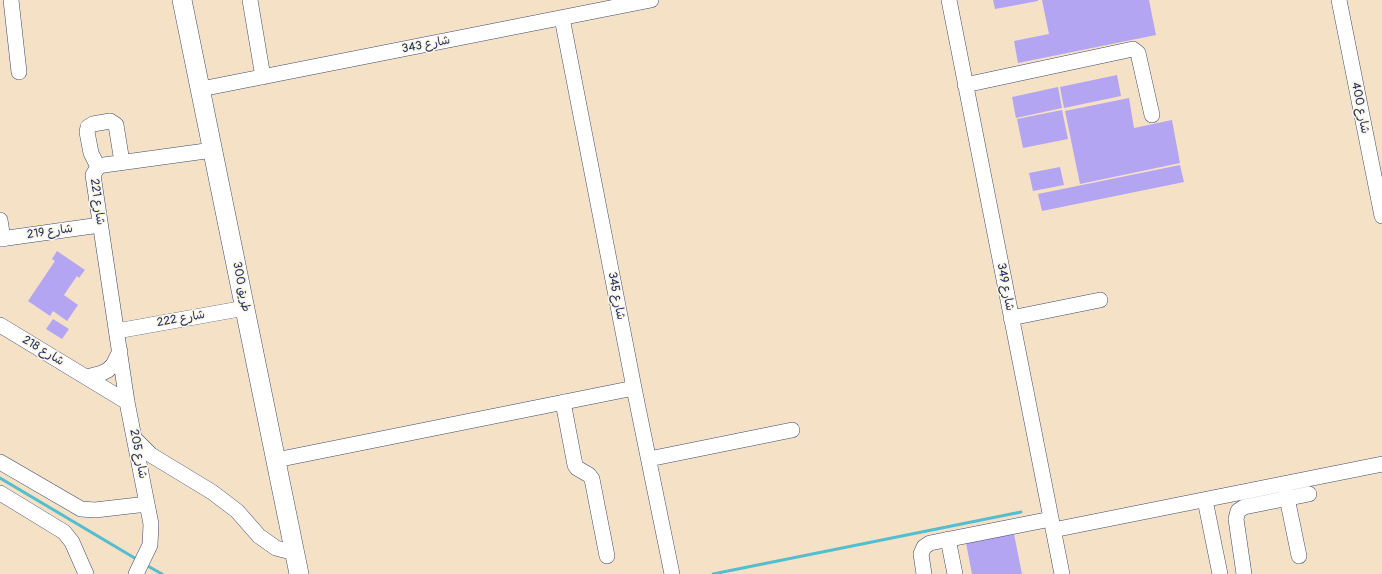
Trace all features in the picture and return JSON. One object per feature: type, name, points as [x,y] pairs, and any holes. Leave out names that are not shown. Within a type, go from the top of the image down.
[{"type":"main road","name":"طريق 300","points":[[182,0],[299,574]]},
{"type":"street","points":[[11,0],[19,72]]},
{"type":"street","points":[[250,0],[263,77]]},
{"type":"street","name":"شارع 343","points":[[201,89],[562,18],[626,2],[651,0]]},
{"type":"street","name":"شارع 349","points":[[949,0],[1062,574]]},
{"type":"street","name":"شارع 400","points":[[1339,0],[1382,216]]},
{"type":"street","name":"شارع 345","points":[[562,18],[672,574]]},
{"type":"street","points":[[965,85],[1133,49],[1138,54],[1152,115]]},
{"type":"street","points":[[98,167],[91,153],[87,132],[88,127],[93,124],[110,121],[116,125],[122,162]]},
{"type":"street","name":"شارع 221","points":[[117,331],[93,178],[94,172],[98,167],[122,162],[213,150]]},
{"type":"street","points":[[0,220],[1,239]]},
{"type":"street","name":"شارع 219","points":[[1,239],[100,225]]},
{"type":"street","points":[[1011,318],[1100,300]]},
{"type":"street","name":"شارع 222","points":[[117,331],[245,308]]},
{"type":"street","name":"شارع 218","points":[[0,325],[127,402]]},
{"type":"street","name":"شارع 205","points":[[117,331],[127,402],[152,530],[147,552],[137,572]]},
{"type":"street","points":[[87,377],[98,375],[108,370],[113,365],[120,351]]},
{"type":"street","points":[[276,460],[634,388]]},
{"type":"street","points":[[563,402],[577,468],[589,475],[592,479],[607,556]]},
{"type":"street","points":[[649,459],[792,430]]},
{"type":"street","points":[[135,440],[151,455],[212,492],[237,510],[259,536],[276,548],[295,554]]},
{"type":"street","points":[[0,462],[81,509],[94,510],[147,504]]},
{"type":"street","points":[[1244,574],[1236,519],[1238,511],[1244,507],[1286,491],[1382,464]]},
{"type":"street","points":[[1286,491],[1299,556]]},
{"type":"street","points":[[924,574],[921,557],[924,547],[930,543],[1205,500],[1286,491],[1309,494]]},
{"type":"street","points":[[0,493],[64,532],[72,542],[86,574]]},
{"type":"street","points":[[1205,500],[1220,574]]},
{"type":"street","points":[[948,540],[955,574]]},
{"type":"building","points":[[993,0],[1038,0],[1038,1],[995,9]]},
{"type":"building","points":[[1042,0],[1149,0],[1156,35],[1018,63],[1014,41],[1049,34]]},
{"type":"building","points":[[1117,75],[1121,96],[1064,108],[1060,87]]},
{"type":"building","points":[[1058,87],[1062,108],[1016,118],[1012,97]]},
{"type":"building","points":[[1129,98],[1134,128],[1172,120],[1180,163],[1080,184],[1065,111]]},
{"type":"building","points":[[1062,110],[1068,139],[1023,148],[1017,119]]},
{"type":"building","points":[[1180,165],[1184,182],[1042,211],[1038,194]]},
{"type":"building","points":[[1060,167],[1064,185],[1033,191],[1029,173]]},
{"type":"building","points":[[57,251],[85,270],[79,278],[77,276],[64,295],[78,305],[67,321],[53,311],[50,316],[28,301],[55,261],[52,259]]},
{"type":"building","points":[[53,319],[69,329],[62,339],[46,329]]},
{"type":"building","points":[[1014,534],[1022,574],[972,574],[966,543]]},
{"type":"waterway","points":[[0,478],[138,560]]},
{"type":"waterway","points":[[713,574],[1021,512]]},
{"type":"waterway","points":[[146,565],[162,574]]}]
